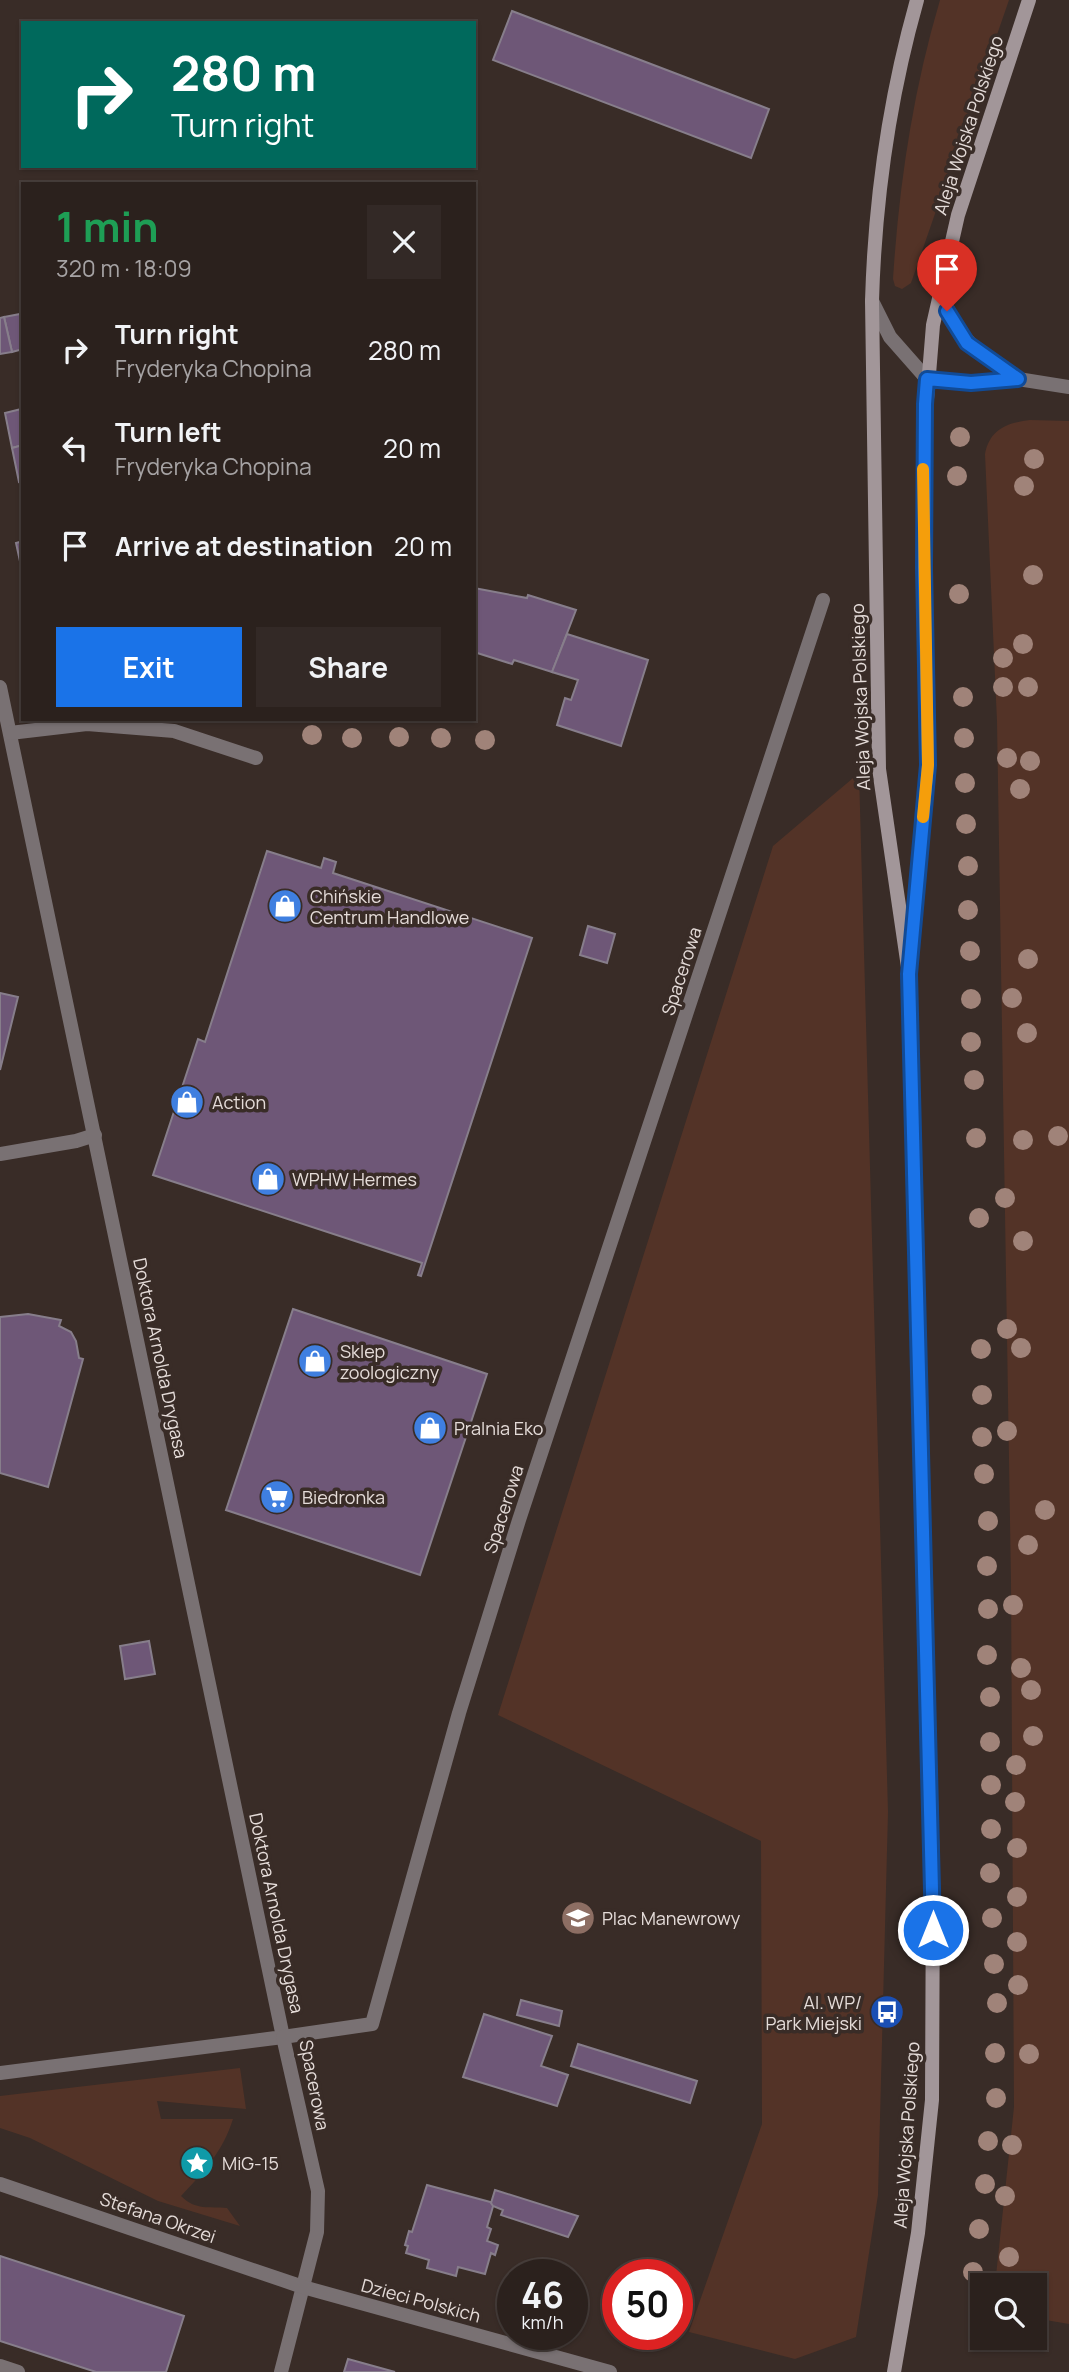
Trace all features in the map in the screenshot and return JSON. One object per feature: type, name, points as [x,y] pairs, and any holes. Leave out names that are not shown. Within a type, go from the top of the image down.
[{"type":"main road","name":"Aleja Wojska Polskiego","points":[[909,974],[879,769],[872,301],[874,229],[883,151],[895,83],[917,0]]},
{"type":"main road","name":"Aleja Wojska Polskiego","points":[[894,2372],[912,2275],[932,2100],[933,1875],[909,974],[928,765],[923,496],[927,379],[940,290],[967,184],[1029,0]]},
{"type":"street","points":[[940,290],[947,311],[967,343],[1018,379]]},
{"type":"street","points":[[872,301],[894,343],[927,379],[971,383],[1018,379],[1069,387]]},
{"type":"street","name":"Spacerowa","points":[[281,2372],[317,2232],[317,2191],[283,2037],[372,2024],[452,1737],[519,1520],[823,600]]},
{"type":"street","name":"Doktora Arnolda Drygasa","points":[[0,687],[283,2037]]},
{"type":"street","points":[[10,733],[87,724],[174,731],[256,758]]},
{"type":"street","points":[[0,1154],[76,1141],[95,1135]]},
{"type":"street","points":[[0,2073],[283,2037]]},
{"type":"street","name":"Stefana Okrzei","points":[[0,2184],[303,2287]]},
{"type":"street","name":"Dzieci Polskich","points":[[303,2287],[610,2372]]},
{"type":"street","points":[[0,2366],[18,2372]]},
{"type":"shaded area","points":[[940,0],[1009,0],[911,283],[902,289],[895,286],[893,279],[903,173],[922,69]]},
{"type":"shaded area","points":[[1030,420],[1069,421],[1069,2324],[1047,2320],[1047,2273],[996,2273],[1014,2107],[1011,1582],[997,721],[985,454],[995,433],[1014,423]]},
{"type":"shaded area","points":[[859,773],[888,1812],[878,2195],[856,2337],[795,2359],[693,2333],[693,2321],[762,2124],[761,1841],[498,1715],[773,846]]},
{"type":"shaded area","points":[[240,2068],[246,2109],[157,2101],[161,2119],[233,2119],[212,2160],[181,2196],[197,2206],[227,2208],[240,2226],[158,2201],[30,2138],[0,2128],[0,2096]]},
{"type":"building","points":[[512,11],[769,109],[751,158],[493,60]]},
{"type":"building","points":[[20,314],[21,350],[12,352],[4,317]]},
{"type":"building","points":[[4,317],[12,352],[0,354],[0,318]]},
{"type":"building","points":[[21,409],[21,446],[12,448],[5,413]]},
{"type":"building","points":[[21,446],[19,482],[12,448]]},
{"type":"building","points":[[21,542],[21,566],[16,543]]},
{"type":"building","points":[[476,588],[527,598],[528,595],[576,610],[552,672],[514,660],[512,664],[476,653]]},
{"type":"building","points":[[567,634],[648,660],[621,746],[557,725],[565,698],[571,700],[578,680],[552,672]]},
{"type":"building","points":[[267,851],[321,868],[324,858],[336,862],[333,873],[532,938],[421,1276],[418,1275],[422,1263],[153,1175],[198,1039],[205,1042]]},
{"type":"building","points":[[588,926],[615,934],[607,963],[580,955]]},
{"type":"building","points":[[0,993],[18,997],[0,1070]]},
{"type":"building","points":[[293,1309],[487,1374],[420,1575],[226,1510]]},
{"type":"building","points":[[28,1314],[61,1320],[59,1326],[71,1332],[76,1341],[79,1358],[83,1359],[48,1487],[0,1473],[0,1317]]},
{"type":"building","points":[[149,1641],[155,1674],[125,1679],[120,1646]]},
{"type":"building","points":[[521,2000],[562,2011],[559,2026],[517,2015]]},
{"type":"building","points":[[484,2014],[552,2036],[541,2066],[568,2075],[557,2106],[463,2077]]},
{"type":"building","points":[[578,2044],[697,2081],[690,2103],[571,2066]]},
{"type":"building","points":[[427,2185],[494,2203],[487,2227],[491,2229],[487,2241],[498,2245],[495,2255],[491,2253],[485,2274],[458,2267],[456,2276],[427,2268],[429,2260],[406,2253],[409,2231],[412,2232]]},
{"type":"building","points":[[495,2190],[578,2216],[568,2237],[501,2215],[503,2210],[491,2203]]},
{"type":"building","points":[[0,2256],[184,2316],[166,2372],[96,2372],[0,2341]]},
{"type":"building","points":[[348,2359],[395,2372],[344,2372]]},
{"type":"slow traffic","points":[[923,469],[928,765],[923,817]]},
{"type":"place","name":"Chińskie Centrum Handlowe","points":[[285,906]]},
{"type":"place","name":"Action","points":[[187,1102]]},
{"type":"place","name":"WPHW Hermes","points":[[268,1179]]},
{"type":"place","name":"Sklep zoologiczny","points":[[315,1361]]},
{"type":"place","name":"Pralnia Eko","points":[[430,1428]]},
{"type":"place","name":"Biedronka","points":[[277,1497]]},
{"type":"place","name":"Plac Manewrowy","points":[[578,1918]]},
{"type":"place","name":"Al. WP/ Park Miejski","points":[[887,2012]]},
{"type":"place","name":"MiG-15","points":[[197,2163]]},
{"type":"route","points":[[933,1930],[909,974],[928,765],[923,466],[925,404],[927,379],[971,383],[1018,379],[967,343],[947,311]]}]
